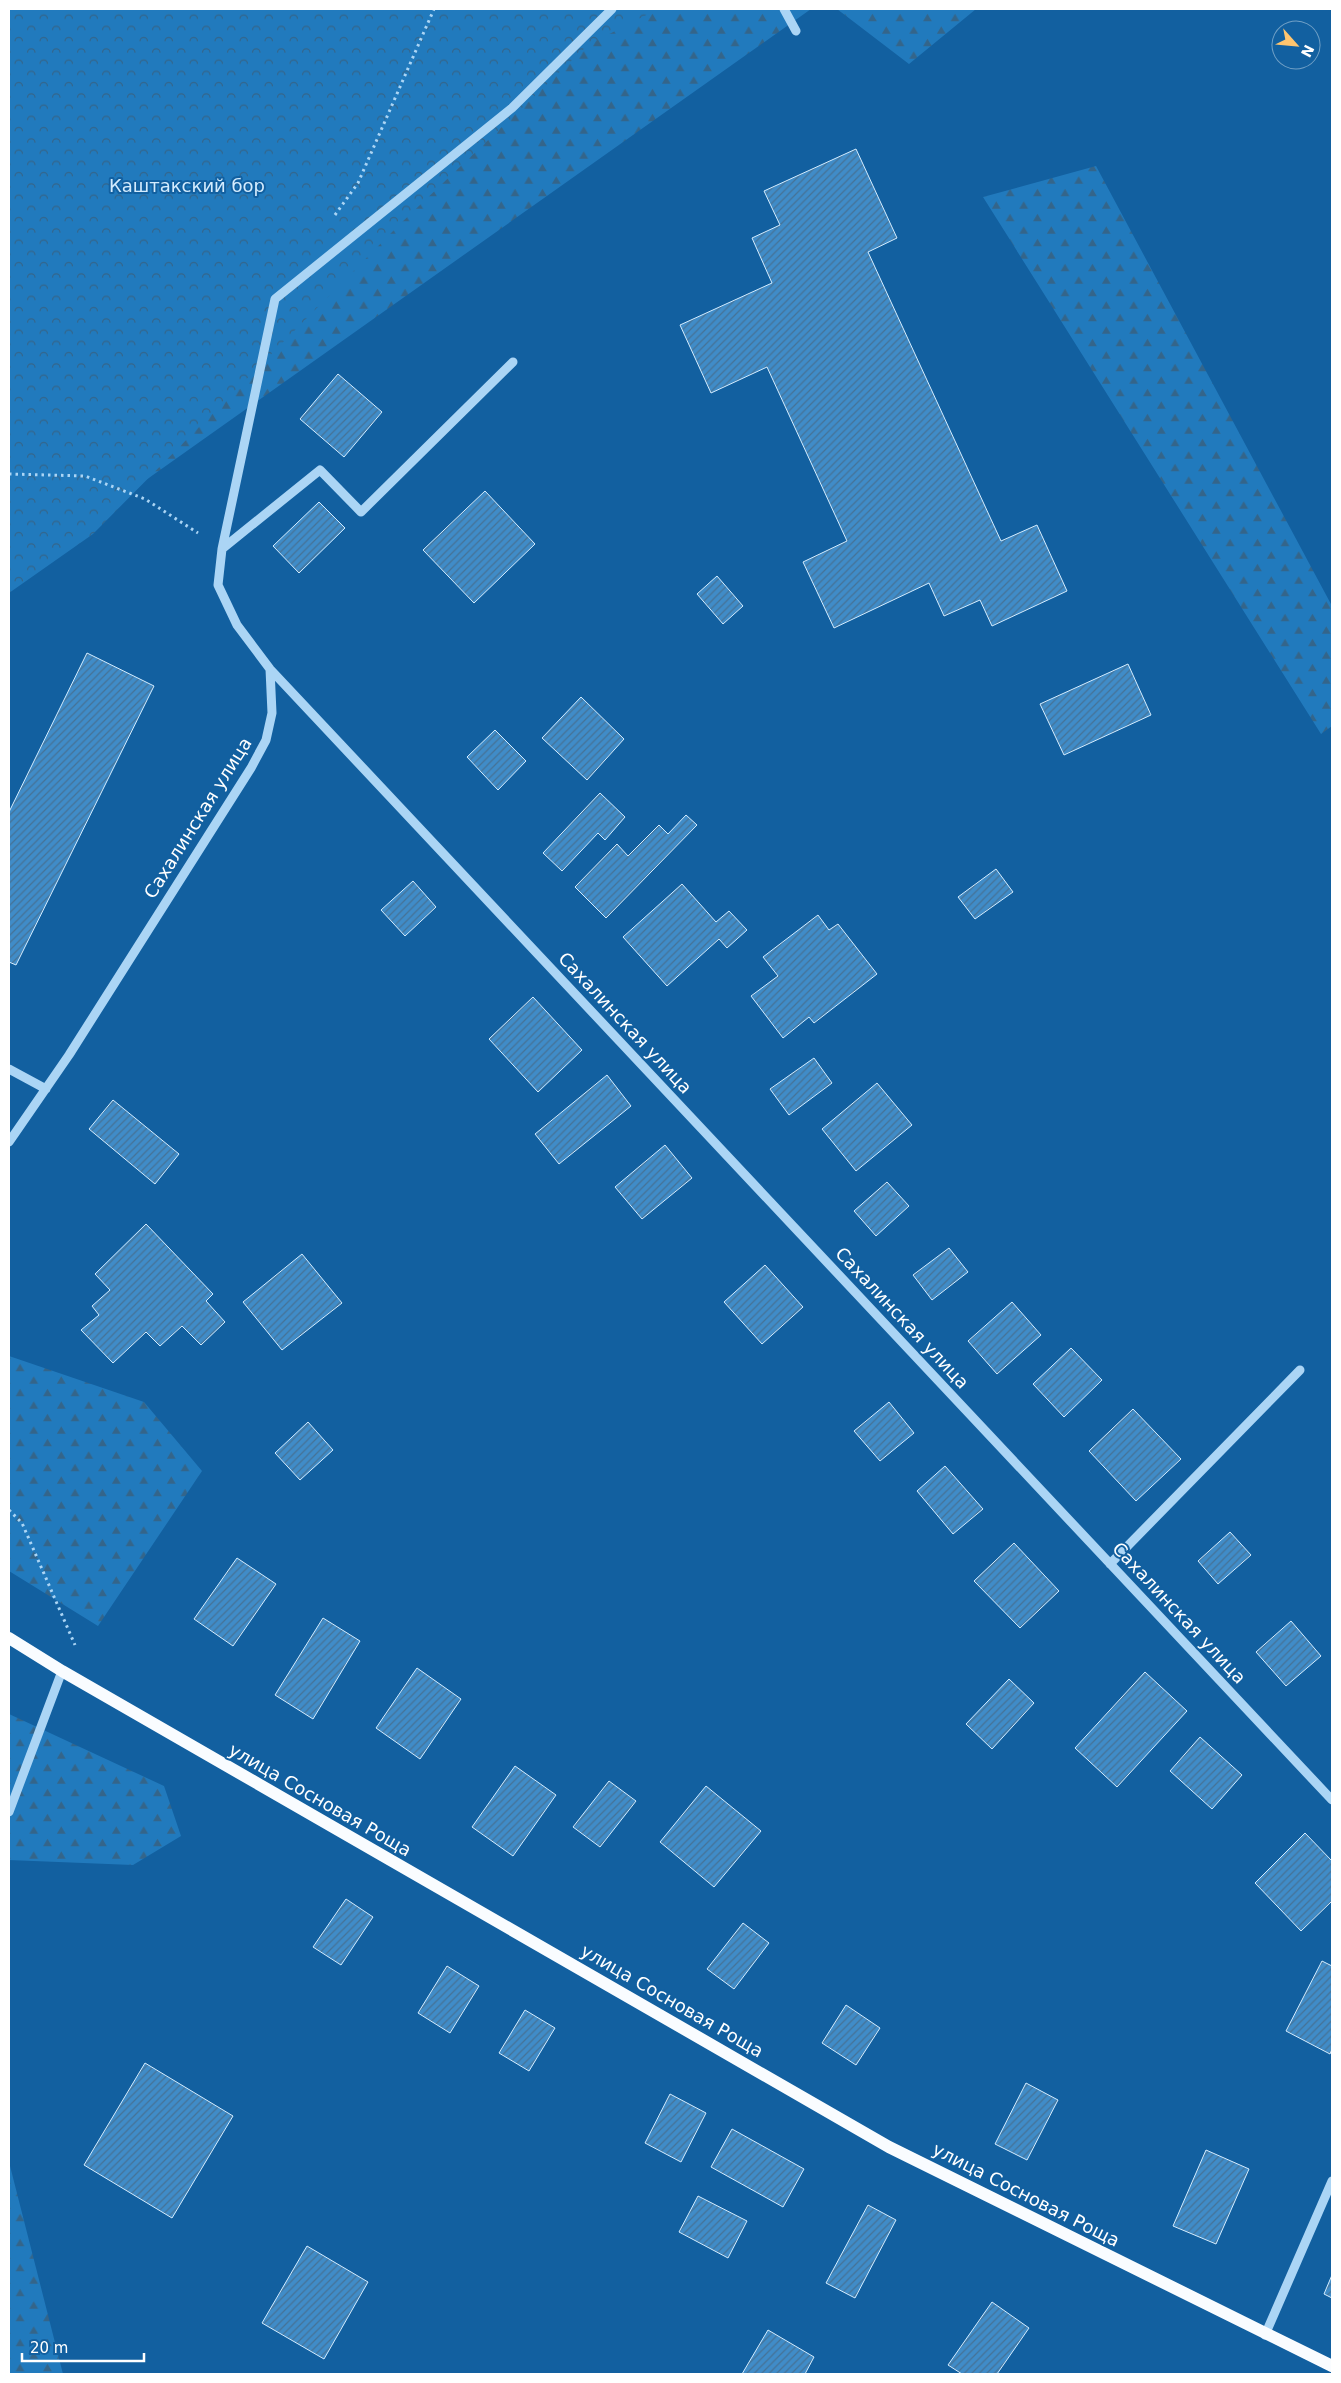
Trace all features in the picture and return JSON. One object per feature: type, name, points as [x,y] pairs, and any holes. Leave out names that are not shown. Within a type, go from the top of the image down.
[{"type":"main road","name":"улица Сосновая Роща","points":[[9,1638],[62,1671],[889,2147],[1332,2366]]},
{"type":"street","points":[[270,669],[237,625],[218,585],[222,549],[275,299],[512,108],[612,9]]},
{"type":"street","points":[[784,9],[796,31]]},
{"type":"street","points":[[222,549],[320,470],[361,512],[513,362]]},
{"type":"street","name":"Сахалинская улица","points":[[9,1142],[46,1088],[252,768],[266,740],[272,713],[270,669]]},
{"type":"street","name":"Сахалинская улица","points":[[270,669],[1332,1800]]},
{"type":"street","points":[[9,1069],[46,1088]]},
{"type":"street","points":[[1110,1564],[1300,1370]]},
{"type":"street","points":[[9,1812],[62,1671]]},
{"type":"street","points":[[1265,2334],[1332,2181]]},
{"type":"path","points":[[330,221],[358,182],[434,9]]},
{"type":"path","points":[[9,474],[85,476],[145,499],[222,549]]},
{"type":"path","points":[[9,1510],[22,1523],[75,1646]]},
{"type":"green space","name":"Каштакский бор","points":[[9,9],[811,9],[9,577]]},
{"type":"green space","name":"Каштакский бор","points":[[9,9],[658,9],[588,45],[400,224],[93,534],[9,593]]},
{"type":"green space","points":[[837,9],[976,9],[909,64]]},
{"type":"green space","points":[[1096,166],[1332,606],[1332,726],[1321,734],[983,197]]},
{"type":"green space","points":[[9,1356],[144,1402],[202,1471],[98,1626],[9,1571]]},
{"type":"green space","points":[[9,1714],[164,1786],[181,1836],[133,1865],[9,1860]]},
{"type":"green space","points":[[9,2162],[63,2374],[9,2374]]},
{"type":"building","points":[[856,149],[897,238],[868,252],[1001,541],[1037,525],[1067,591],[992,626],[980,600],[944,616],[929,583],[834,628],[803,562],[847,541],[767,367],[711,393],[680,325],[772,283],[752,238],[780,225],[764,191]]},
{"type":"building","points":[[338,374],[382,412],[344,457],[300,419]]},
{"type":"building","points":[[485,491],[535,544],[474,603],[423,550]]},
{"type":"building","points":[[319,502],[345,528],[299,573],[273,546]]},
{"type":"building","points":[[717,576],[743,606],[723,624],[697,594]]},
{"type":"building","points":[[87,653],[154,686],[16,965],[9,962],[9,812]]},
{"type":"building","points":[[1128,664],[1151,715],[1064,755],[1040,704]]},
{"type":"building","points":[[581,697],[624,739],[587,780],[542,738]]},
{"type":"building","points":[[495,730],[526,761],[498,790],[467,757]]},
{"type":"building","points":[[600,793],[625,817],[605,840],[598,833],[562,871],[543,853]]},
{"type":"building","points":[[686,815],[697,825],[606,918],[575,887],[617,844],[628,856],[659,825],[668,834]]},
{"type":"building","points":[[996,869],[1013,892],[975,919],[958,897]]},
{"type":"building","points":[[413,881],[436,907],[405,936],[381,910]]},
{"type":"building","points":[[682,884],[716,922],[729,911],[747,930],[727,948],[719,939],[667,986],[623,937]]},
{"type":"building","points":[[818,915],[829,930],[838,924],[877,974],[814,1023],[809,1017],[783,1038],[751,996],[778,976],[763,957]]},
{"type":"building","points":[[533,997],[582,1050],[538,1092],[489,1039]]},
{"type":"building","points":[[814,1058],[832,1083],[789,1115],[770,1089]]},
{"type":"building","points":[[607,1075],[631,1106],[559,1164],[535,1134]]},
{"type":"building","points":[[877,1083],[912,1125],[856,1171],[822,1129]]},
{"type":"building","points":[[113,1100],[179,1154],[155,1184],[89,1129]]},
{"type":"building","points":[[665,1145],[692,1178],[642,1219],[615,1187]]},
{"type":"building","points":[[887,1182],[909,1206],[876,1236],[854,1211]]},
{"type":"building","points":[[146,1224],[213,1294],[206,1301],[225,1322],[201,1345],[182,1326],[160,1346],[146,1332],[113,1363],[81,1330],[99,1315],[92,1306],[110,1290],[95,1274]]},
{"type":"building","points":[[949,1248],[968,1272],[932,1300],[913,1275]]},
{"type":"building","points":[[302,1254],[342,1303],[282,1350],[243,1302]]},
{"type":"building","points":[[765,1265],[803,1307],[762,1344],[724,1302]]},
{"type":"building","points":[[1012,1302],[1041,1335],[997,1374],[968,1341]]},
{"type":"building","points":[[1071,1348],[1102,1380],[1064,1417],[1033,1384]]},
{"type":"building","points":[[889,1402],[914,1433],[880,1461],[854,1431]]},
{"type":"building","points":[[1133,1409],[1181,1459],[1136,1501],[1089,1451]]},
{"type":"building","points":[[308,1422],[333,1450],[300,1480],[275,1453]]},
{"type":"building","points":[[945,1466],[983,1509],[953,1534],[917,1491]]},
{"type":"building","points":[[1230,1532],[1251,1555],[1218,1584],[1198,1561]]},
{"type":"building","points":[[1014,1543],[1059,1591],[1020,1628],[974,1581]]},
{"type":"building","points":[[237,1558],[276,1584],[233,1646],[194,1619]]},
{"type":"building","points":[[323,1618],[360,1641],[313,1719],[275,1695]]},
{"type":"building","points":[[1291,1621],[1321,1656],[1286,1686],[1256,1652]]},
{"type":"building","points":[[417,1668],[461,1699],[420,1759],[376,1728]]},
{"type":"building","points":[[1145,1672],[1187,1711],[1117,1787],[1075,1748]]},
{"type":"building","points":[[1009,1679],[1034,1703],[992,1749],[966,1724]]},
{"type":"building","points":[[1200,1737],[1242,1775],[1212,1809],[1170,1771]]},
{"type":"building","points":[[515,1766],[556,1795],[513,1856],[472,1827]]},
{"type":"building","points":[[609,1781],[636,1801],[600,1847],[573,1827]]},
{"type":"building","points":[[706,1786],[761,1831],[714,1887],[660,1842]]},
{"type":"building","points":[[1305,1833],[1332,1861],[1332,1901],[1301,1931],[1255,1883]]},
{"type":"building","points":[[346,1899],[373,1917],[341,1965],[313,1947]]},
{"type":"building","points":[[743,1923],[769,1943],[734,1989],[707,1969]]},
{"type":"building","points":[[1322,1961],[1332,1966],[1332,2049],[1330,2054],[1286,2031]]},
{"type":"building","points":[[447,1966],[479,1986],[450,2033],[418,2013]]},
{"type":"building","points":[[846,2005],[880,2028],[856,2065],[822,2043]]},
{"type":"building","points":[[525,2010],[555,2028],[529,2071],[499,2053]]},
{"type":"building","points":[[145,2063],[233,2116],[172,2218],[84,2165]]},
{"type":"building","points":[[1026,2083],[1058,2100],[1027,2160],[995,2144]]},
{"type":"building","points":[[670,2094],[706,2113],[681,2162],[645,2143]]},
{"type":"building","points":[[732,2129],[804,2169],[783,2207],[711,2167]]},
{"type":"building","points":[[1206,2150],[1249,2169],[1216,2244],[1173,2226]]},
{"type":"building","points":[[698,2196],[747,2221],[728,2258],[679,2232]]},
{"type":"building","points":[[868,2205],[896,2220],[855,2298],[826,2283]]},
{"type":"building","points":[[307,2246],[368,2282],[324,2359],[262,2323]]},
{"type":"building","points":[[1332,2275],[1332,2298],[1324,2294]]},
{"type":"building","points":[[992,2302],[1029,2328],[997,2374],[962,2374],[948,2365]]},
{"type":"building","points":[[768,2330],[814,2357],[805,2374],[742,2374]]}]
